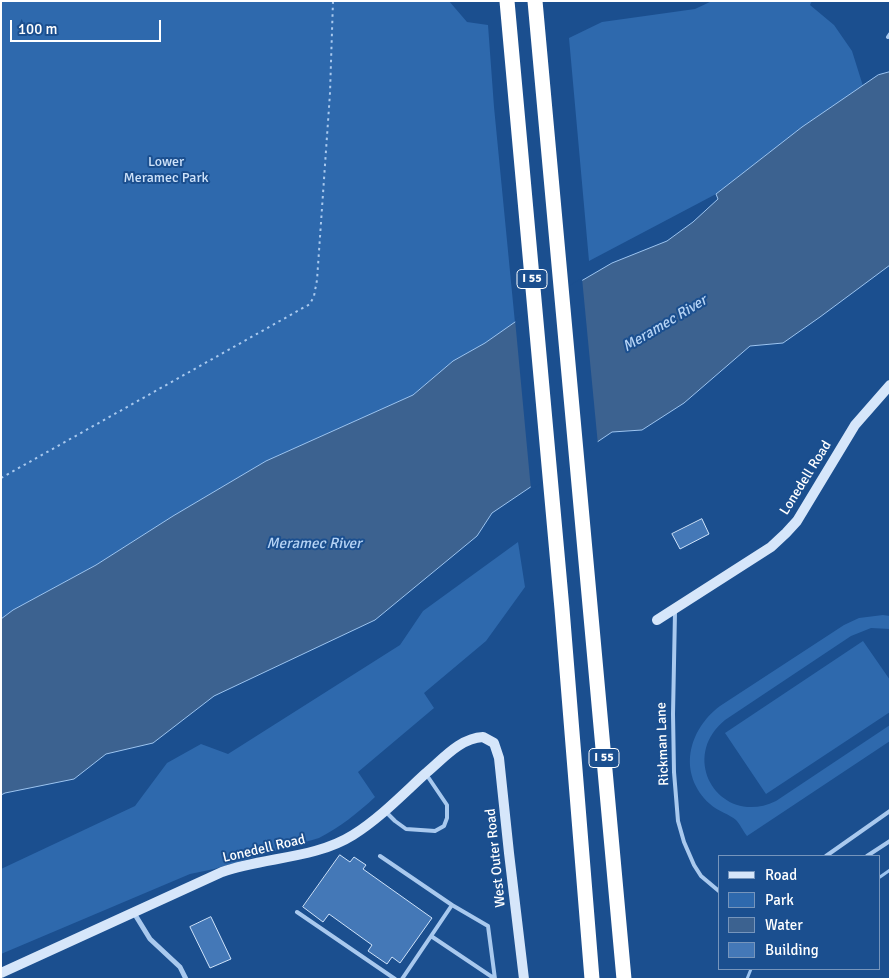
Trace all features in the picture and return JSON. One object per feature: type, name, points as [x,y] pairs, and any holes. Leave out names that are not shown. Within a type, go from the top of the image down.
[{"type":"highway","name":"I 55","points":[[508,1],[592,979]]},
{"type":"highway","name":"I 55","points":[[536,1],[624,979]]},
{"type":"street","name":"Lonedell Road","points":[[657,620],[760,554],[786,534],[801,514],[856,425],[890,385]]},
{"type":"street","name":"Lonedell Road","points":[[1,973],[237,867],[312,852],[337,843],[353,835],[464,742],[473,738],[487,738]]},
{"type":"street","name":"West Outer Road","points":[[487,738],[496,746],[499,758],[508,853],[524,979]]},
{"type":"street","points":[[134,913],[150,939],[180,966],[186,979]]},
{"type":"lane","name":"Rickman Lane","points":[[676,608],[674,616],[673,714],[674,772],[678,821],[694,866],[701,876],[718,890]]},
{"type":"lane","points":[[384,810],[406,829],[435,831],[444,826],[447,818],[447,805],[426,773]]},
{"type":"lane","points":[[827,855],[890,811]]},
{"type":"lane","points":[[869,855],[890,841]]},
{"type":"lane","points":[[380,856],[452,905],[488,926],[495,979]]},
{"type":"lane","points":[[402,979],[452,905]]},
{"type":"lane","points":[[297,912],[395,979]]},
{"type":"lane","points":[[431,936],[495,979]]},
{"type":"path","points":[[1,478],[310,304],[314,296],[317,280],[330,93],[333,1]]},
{"type":"green space","name":"Lower Meramec Park","points":[[1,1],[449,1],[467,22],[488,25],[515,323],[453,361],[413,395],[266,461],[173,516],[96,565],[13,610],[1,619]]},
{"type":"green space","points":[[712,1],[812,1],[810,5],[834,25],[852,51],[863,86],[802,127],[716,194],[589,261],[569,38],[602,22],[695,9]]},
{"type":"green space","points":[[518,542],[525,587],[486,641],[424,693],[434,708],[358,772],[375,797],[355,814],[319,838],[214,869],[190,874],[1,954],[1,869],[135,806],[167,763],[201,744],[228,754],[400,645],[423,611]]},
{"type":"green space","points":[[890,616],[890,629],[871,628],[851,636],[725,720],[711,736],[705,753],[706,770],[712,785],[723,798],[738,805],[756,807],[776,801],[890,725],[890,741],[747,836],[736,820],[710,804],[700,792],[693,779],[690,766],[691,753],[700,727],[720,706],[844,625],[859,618]]},
{"type":"green space","points":[[863,641],[890,680],[890,712],[766,794],[725,733]]},
{"type":"water","name":"Meramec River","points":[[890,72],[890,265],[783,343],[750,346],[684,403],[642,430],[612,432],[492,513],[477,536],[375,620],[214,696],[153,743],[106,754],[74,779],[1,795],[1,619],[13,610],[96,565],[173,516],[266,461],[413,395],[453,361],[485,343],[535,308],[612,263],[667,241],[693,222],[718,199],[716,194],[802,127],[878,75]]},
{"type":"pier","points":[[582,278],[598,445],[531,490],[515,319]]},
{"type":"building","points":[[702,519],[709,534],[680,549],[672,534]]},
{"type":"building","points":[[340,855],[350,862],[354,857],[366,865],[363,869],[432,918],[400,963],[392,957],[387,964],[368,951],[372,945],[329,914],[323,922],[303,907]]},
{"type":"building","points":[[211,917],[231,959],[210,968],[190,927]]},
{"type":"waterway","points":[[881,876],[890,870]]},
{"type":"waterway","points":[[747,979],[751,970]]}]
